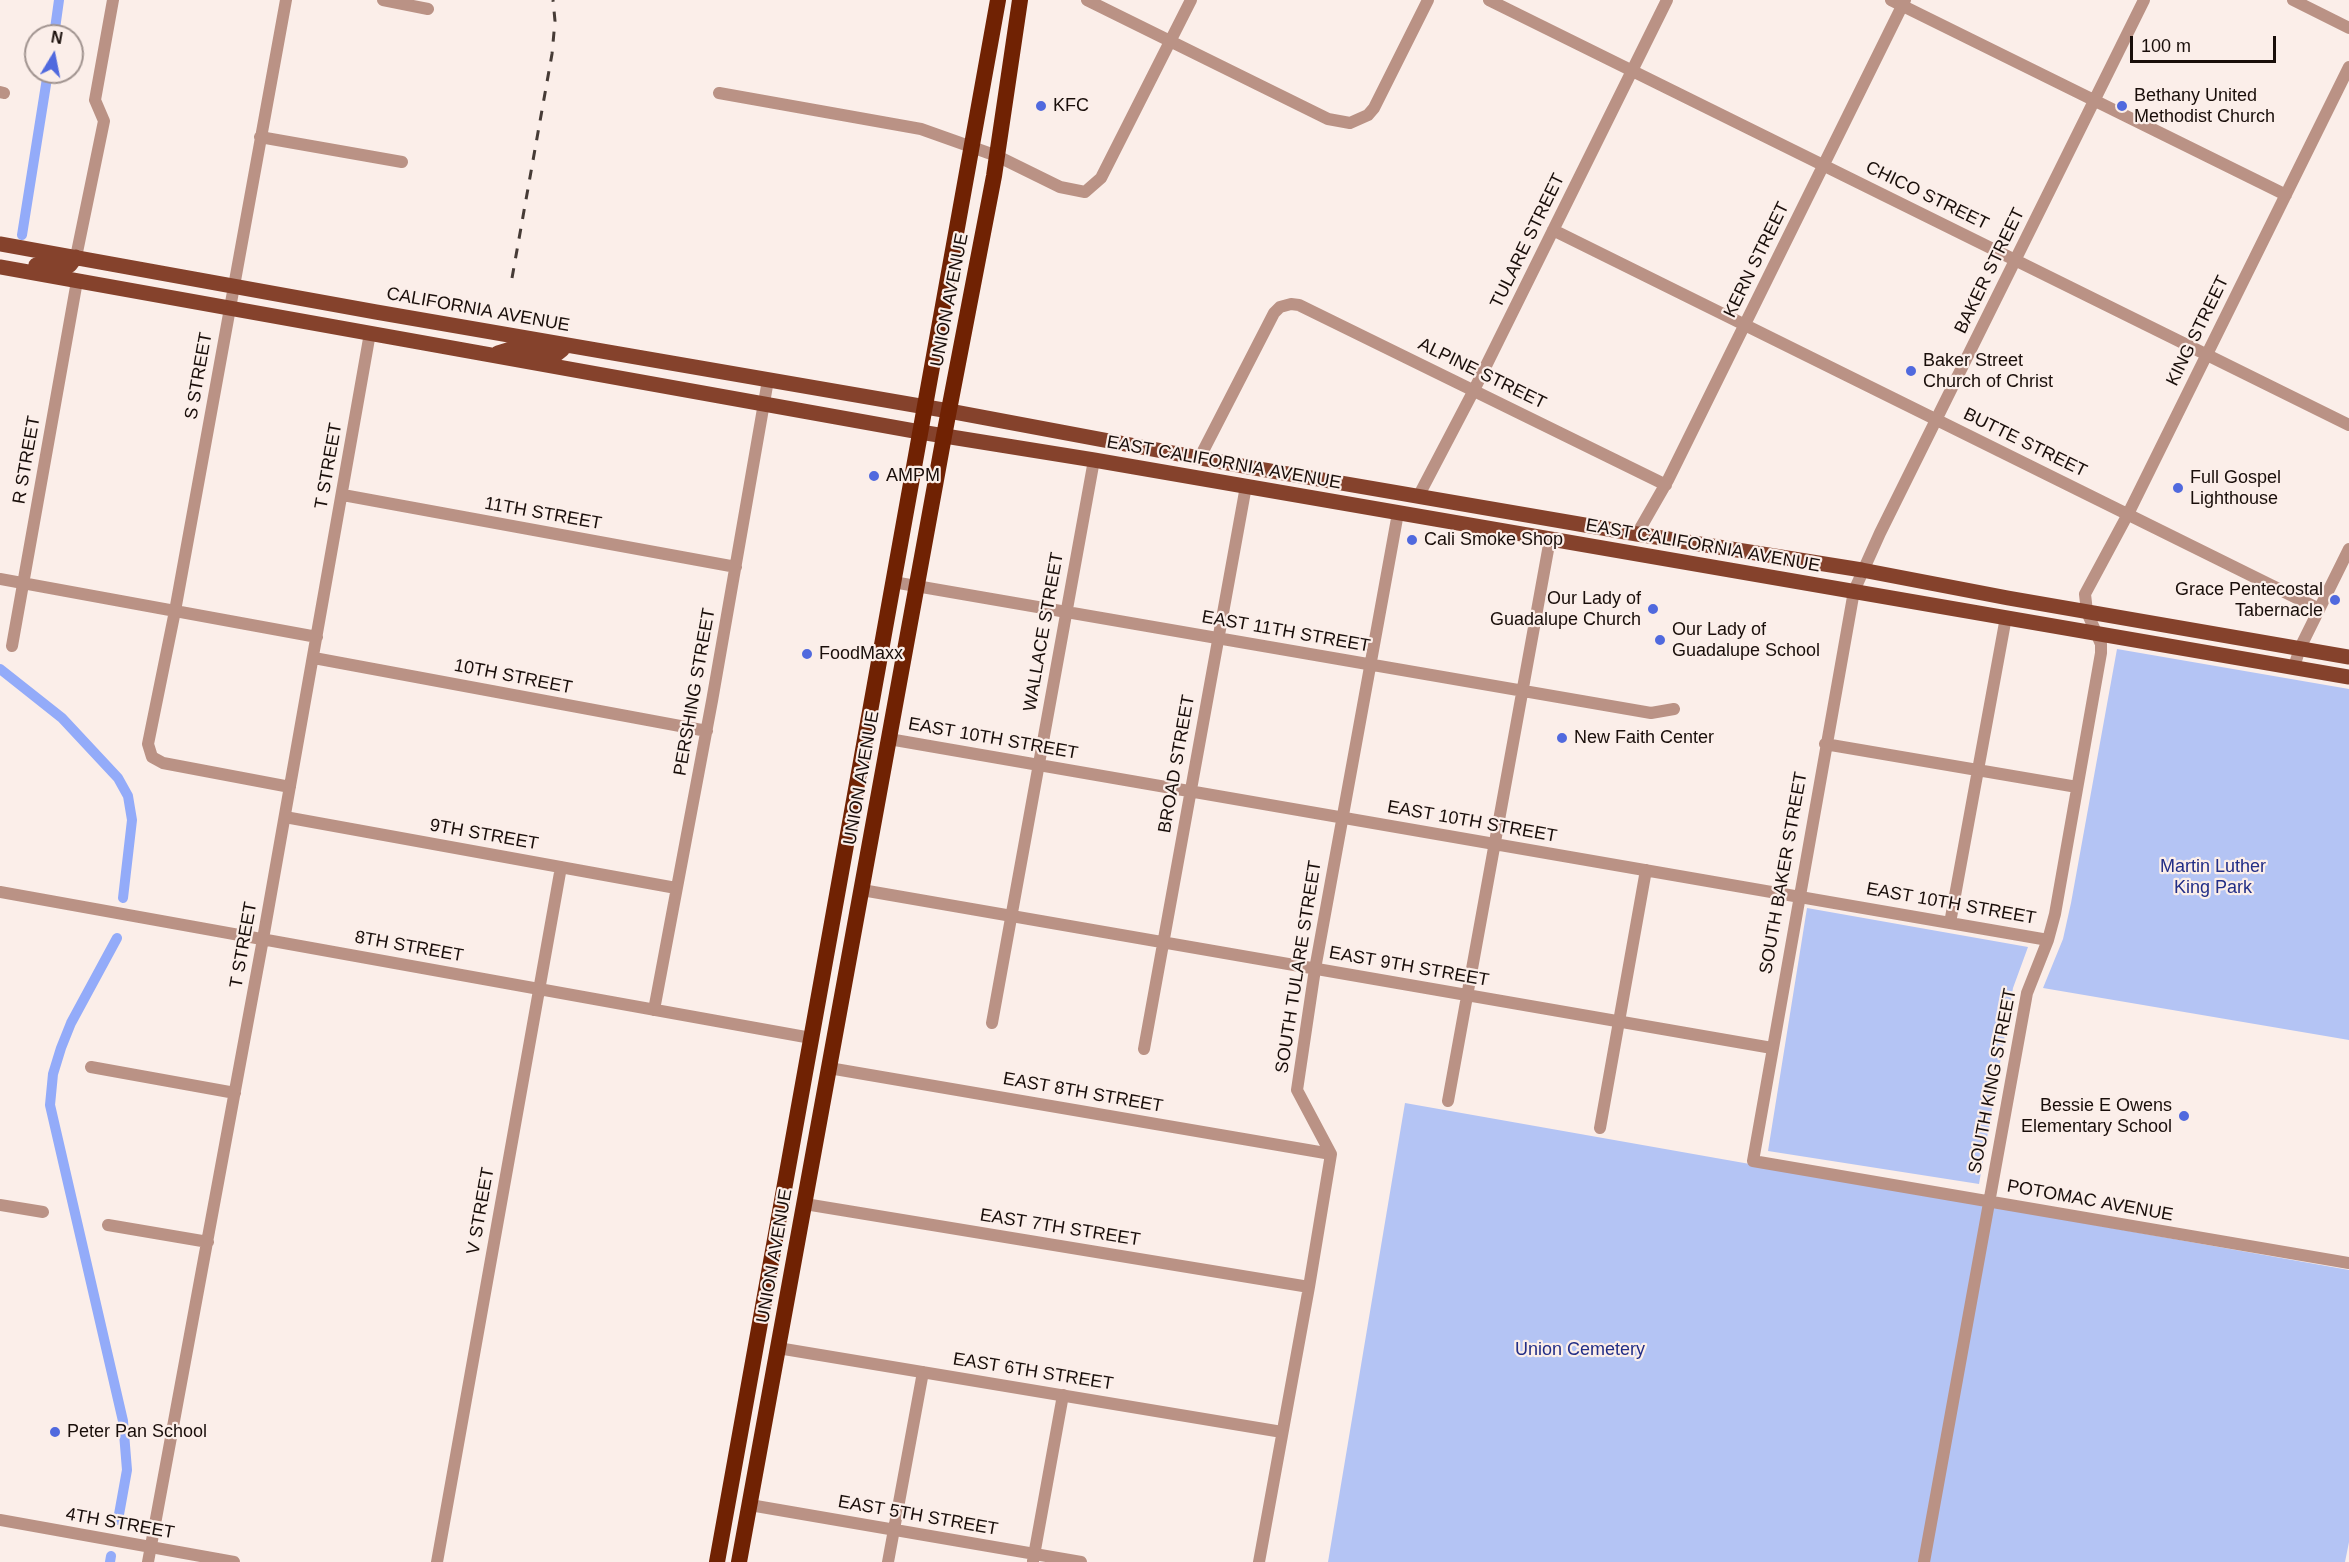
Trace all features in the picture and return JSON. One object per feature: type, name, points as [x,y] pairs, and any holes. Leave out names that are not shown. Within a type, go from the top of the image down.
[{"type":"highway","name":"UNION AVENUE","points":[[717,1562],[998,0]]},
{"type":"highway","name":"UNION AVENUE","points":[[739,1562],[997,156],[1020,0]]},
{"type":"highway","points":[[811,1038],[819,1053],[808,1121],[816,1142]]},
{"type":"main road","name":"CALIFORNIA AVENUE","points":[[0,244],[563,345],[949,411]]},
{"type":"main road","points":[[23,272],[30,266],[70,265],[76,257]]},
{"type":"main road","points":[[0,267],[944,436]]},
{"type":"main road","points":[[77,281],[87,270],[110,272],[133,267]]},
{"type":"main road","points":[[370,333],[376,322],[407,326],[423,320]]},
{"type":"main road","points":[[493,355],[511,349],[557,354],[561,352],[563,345]]},
{"type":"main road","name":"EAST CALIFORNIA AVENUE","points":[[949,411],[1319,479],[1862,570],[2349,657]]},
{"type":"main road","name":"EAST CALIFORNIA AVENUE","points":[[944,436],[1130,466],[2349,677]]},
{"type":"main road","points":[[1130,466],[1146,459],[1195,466],[1200,457]]},
{"type":"main road","points":[[1246,486],[1254,479],[1319,479]]},
{"type":"main road","points":[[1341,503],[1407,503],[1418,496]]},
{"type":"main road","points":[[1550,539],[1556,532],[1619,531]]},
{"type":"street","points":[[76,257],[104,121],[95,100],[113,0]]},
{"type":"street","name":"S STREET","points":[[286,0],[175,611],[148,744],[152,758],[163,763],[290,787]]},
{"type":"street","points":[[383,0],[428,9]]},
{"type":"street","points":[[1088,0],[1328,119],[1350,123],[1360,120],[1374,108],[1428,0]]},
{"type":"street","points":[[719,93],[921,129],[997,156],[1060,187],[1084,192],[1101,178],[1191,0]]},
{"type":"street","name":"CHICO STREET","points":[[1489,0],[2349,425]]},
{"type":"street","name":"TULARE STREET","points":[[1418,496],[1474,390],[1667,0]]},
{"type":"street","name":"BAKER STREET","points":[[1854,591],[1862,570],[2144,0]]},
{"type":"street","points":[[2293,0],[2349,28]]},
{"type":"street","points":[[1900,2],[2286,195]]},
{"type":"street","name":"KERN STREET","points":[[1637,534],[1666,485],[1824,165],[1900,2]]},
{"type":"street","name":"KING STREET","points":[[2087,612],[2085,594],[2128,514],[2349,67]]},
{"type":"street","points":[[260,137],[402,162]]},
{"type":"street","name":"BUTTE STREET","points":[[1553,230],[2319,609]]},
{"type":"street","name":"R STREET","points":[[12,646],[77,281]]},
{"type":"street","name":"ALPINE STREET","points":[[1200,457],[1269,322],[1280,307],[1291,304],[1299,305],[1666,485]]},
{"type":"street","name":"T STREET","points":[[148,1562],[314,658],[370,333]]},
{"type":"street","name":"PERSHING STREET","points":[[654,1010],[707,731],[768,380]]},
{"type":"street","name":"WALLACE STREET","points":[[992,1023],[1094,460]]},
{"type":"street","name":"BROAD STREET","points":[[1144,1049],[1246,486]]},
{"type":"street","name":"11TH STREET","points":[[343,495],[736,567]]},
{"type":"street","name":"SOUTH TULARE STREET","points":[[1331,1154],[1297,1090],[1315,969],[1398,513]]},
{"type":"street","points":[[1448,1101],[1550,539]]},
{"type":"street","points":[[2294,667],[2300,648],[2349,549]]},
{"type":"street","points":[[0,579],[317,637]]},
{"type":"street","name":"EAST 11TH STREET","points":[[893,582],[1651,713],[1674,709]]},
{"type":"street","name":"SOUTH BAKER STREET","points":[[1753,1161],[1798,896],[1854,591]]},
{"type":"street","name":"SOUTH KING STREET","points":[[1924,1562],[2027,993],[2048,940],[2055,914],[2101,653],[2101,644],[2087,612]]},
{"type":"street","points":[[1950,923],[2006,617]]},
{"type":"street","name":"10TH STREET","points":[[314,658],[707,731]]},
{"type":"street","name":"EAST 10TH STREET","points":[[889,739],[2048,940]]},
{"type":"street","points":[[1825,744],[2077,787]]},
{"type":"street","name":"9TH STREET","points":[[285,817],[676,888]]},
{"type":"street","name":"V STREET","points":[[437,1562],[561,867]]},
{"type":"street","points":[[1600,1128],[1646,870]]},
{"type":"street","name":"EAST 9TH STREET","points":[[862,890],[1772,1048]]},
{"type":"street","name":"8TH STREET","points":[[0,892],[811,1038]]},
{"type":"street","points":[[91,1067],[235,1093]]},
{"type":"street","name":"EAST 8TH STREET","points":[[829,1068],[1331,1154]]},
{"type":"street","points":[[1258,1562],[1331,1154]]},
{"type":"street","name":"POTOMAC AVENUE","points":[[1753,1161],[2349,1263]]},
{"type":"street","points":[[0,1204],[43,1212]]},
{"type":"street","name":"EAST 7TH STREET","points":[[805,1204],[1309,1287]]},
{"type":"street","points":[[108,1225],[208,1242]]},
{"type":"street","name":"EAST 6TH STREET","points":[[778,1348],[1282,1432]]},
{"type":"street","points":[[888,1562],[922,1372]]},
{"type":"street","points":[[1034,1558],[1063,1395]]},
{"type":"street","name":"EAST 5TH STREET","points":[[750,1505],[894,1530],[1034,1558],[1081,1562]]},
{"type":"street","name":"4TH STREET","points":[[0,1520],[234,1562]]},
{"type":"green space","name":"Martin Luther King Park","points":[[2117,649],[2349,689],[2349,1040],[2043,988],[2063,939],[2071,903]]},
{"type":"green space","points":[[1807,908],[2028,947],[2013,988],[1979,1184],[1768,1151]]},
{"type":"green space","name":"Union Cemetery","points":[[1405,1103],[2349,1270],[2349,1542],[2345,1562],[1328,1562]]},
{"type":"waterway","points":[[56,24],[59,0]]},
{"type":"waterway","points":[[22,235],[46,84]]},
{"type":"waterway","points":[[0,669],[62,718],[118,778],[128,796],[132,820],[123,898]]},
{"type":"waterway","points":[[117,938],[71,1023],[53,1074],[50,1105],[123,1421],[127,1470],[118,1520]]},
{"type":"waterway","points":[[110,1562],[111,1556]]},
{"type":"railway","points":[[512,278],[552,54],[555,21],[553,0]]},
{"type":"place","name":"KFC","points":[[1041,106]]},
{"type":"place","name":"Bethany United Methodist Church","points":[[2122,106]]},
{"type":"place","name":"Baker Street Church of Christ","points":[[1911,371]]},
{"type":"place","name":"AMPM","points":[[874,476]]},
{"type":"place","name":"Full Gospel Lighthouse","points":[[2178,488]]},
{"type":"place","name":"Cali Smoke Shop","points":[[1412,540]]},
{"type":"place","name":"Grace Pentecostal Tabernacle","points":[[2335,600]]},
{"type":"place","name":"Our Lady of Guadalupe Church","points":[[1653,609]]},
{"type":"place","name":"Our Lady of Guadalupe School","points":[[1660,640]]},
{"type":"place","name":"FoodMaxx","points":[[807,654]]},
{"type":"place","name":"New Faith Center","points":[[1562,738]]},
{"type":"place","name":"Bessie E Owens Elementary School","points":[[2184,1116]]},
{"type":"place","name":"Peter Pan School","points":[[55,1432]]}]
